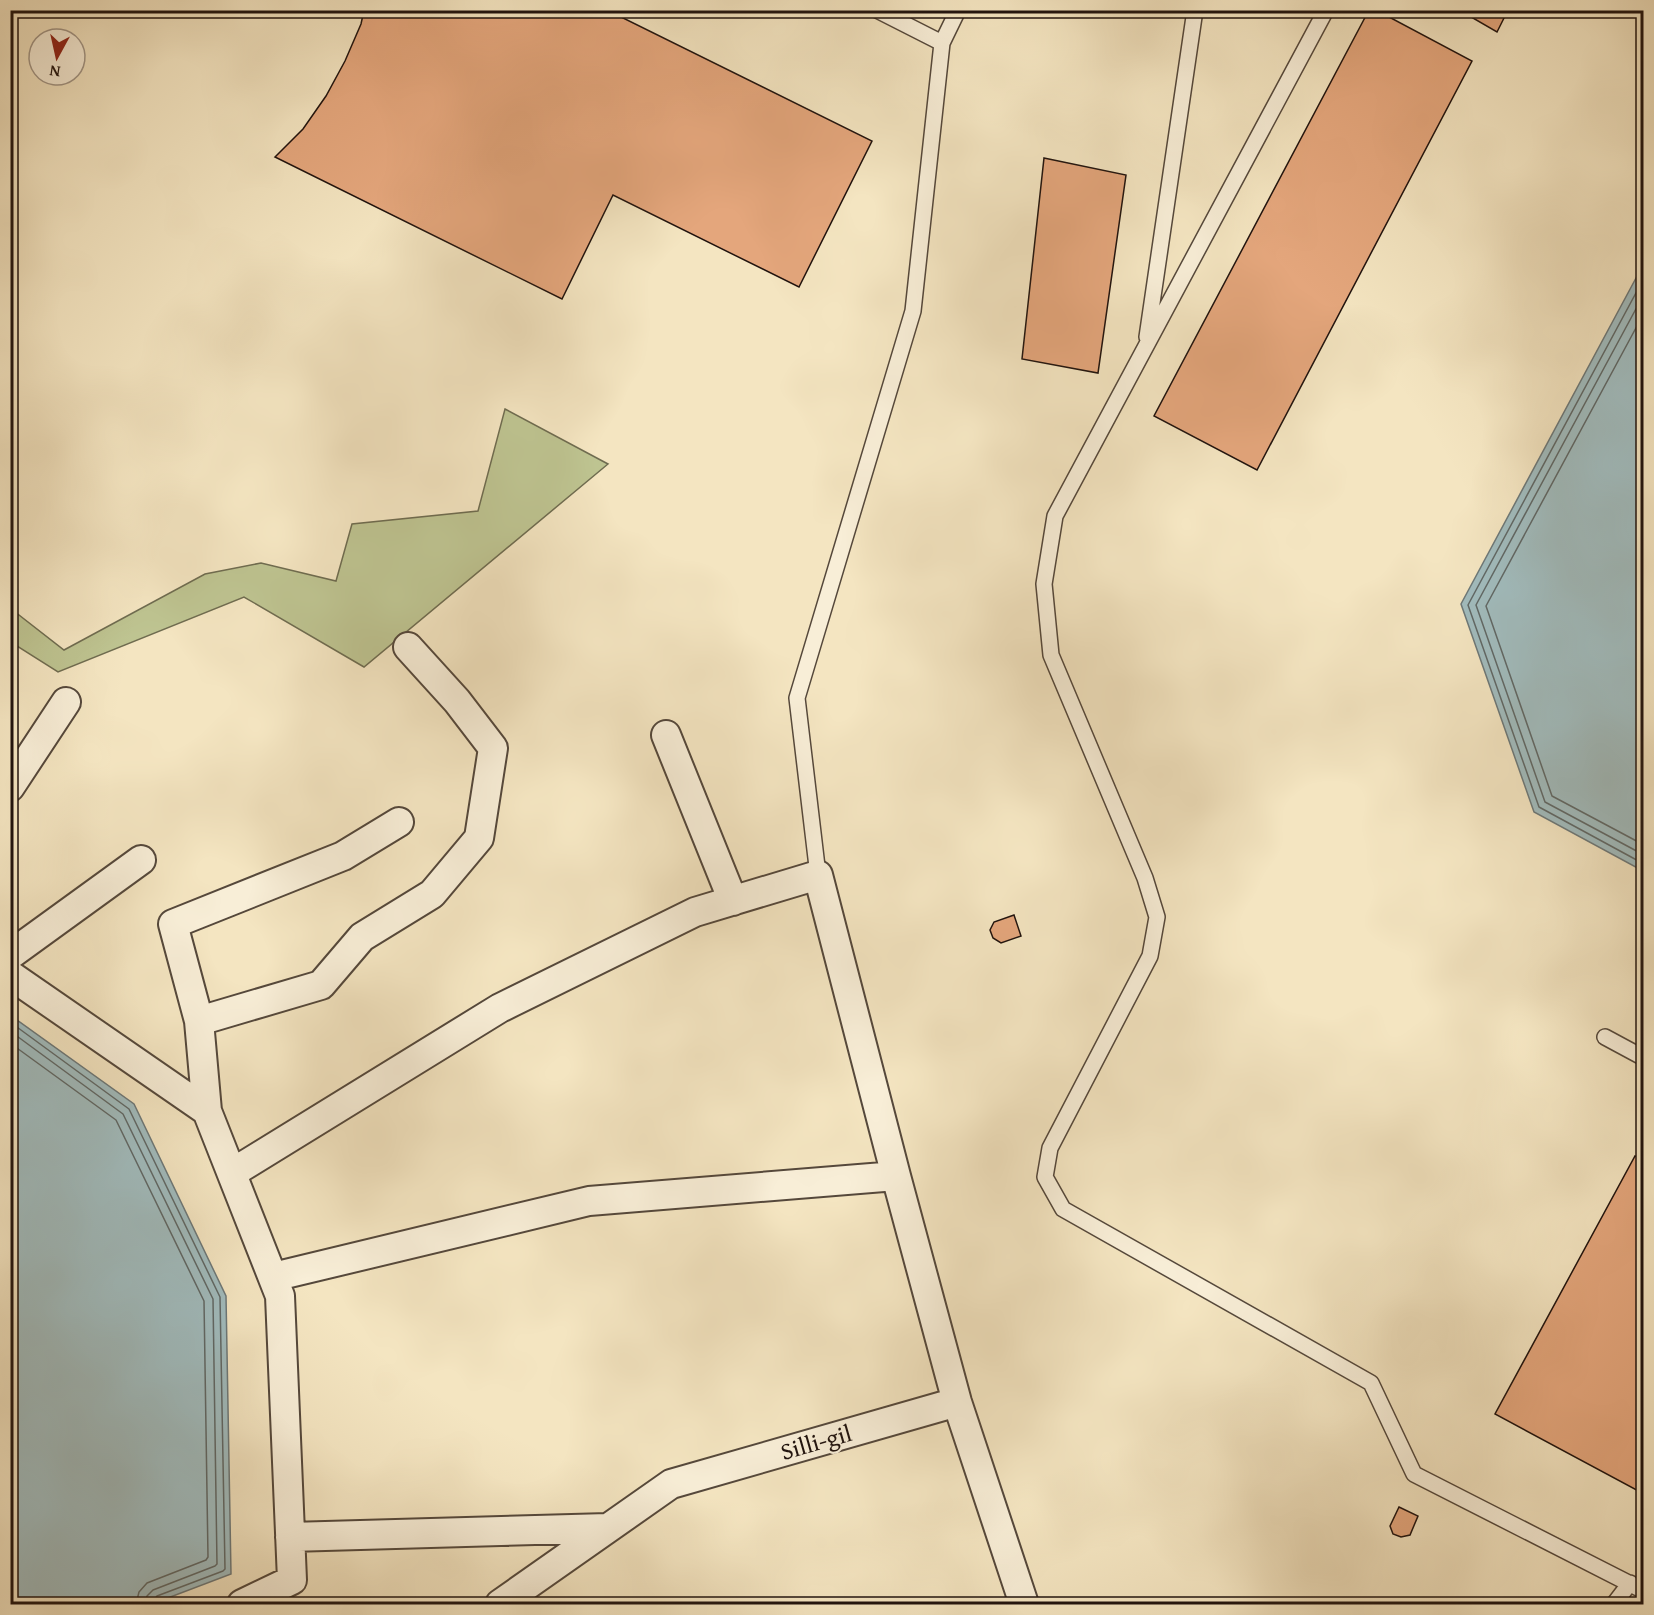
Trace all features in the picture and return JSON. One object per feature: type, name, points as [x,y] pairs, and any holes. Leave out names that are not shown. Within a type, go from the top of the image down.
[{"type":"street","points":[[199,1021],[321,985],[362,937],[432,894],[479,838],[493,748],[457,701],[408,647]]},
{"type":"street","points":[[10,787],[66,702]]},
{"type":"street","points":[[666,735],[733,901]]},
{"type":"street","points":[[242,1605],[294,1592],[280,1296],[207,1111],[199,1021],[173,924],[343,856],[399,822]]},
{"type":"street","points":[[10,955],[141,860]]},
{"type":"street","points":[[232,1173],[500,1008],[695,912],[818,875],[957,1402],[1024,1605]]},
{"type":"street","points":[[10,975],[207,1111]]},
{"type":"street","points":[[273,1276],[589,1201],[896,1176]]},
{"type":"street","name":"Silli-gil","points":[[510,1601],[671,1484],[957,1402]]},
{"type":"street","points":[[290,1537],[608,1528]]},
{"type":"lane","points":[[877,10],[942,43]]},
{"type":"lane","points":[[818,875],[797,698],[913,310],[942,43],[958,10]]},
{"type":"lane","points":[[1145,349],[1196,10]]},
{"type":"lane","points":[[1326,10],[1055,516],[1044,584],[1051,655],[1145,878],[1157,917],[1150,956],[1050,1148],[1045,1177],[1063,1209],[1371,1383],[1414,1474],[1637,1587],[1614,1605]]},
{"type":"lane","points":[[1605,1037],[1644,1058]]},
{"type":"green space","points":[[505,409],[608,464],[364,667],[244,597],[58,672],[14,644],[11,645],[10,608],[64,650],[205,574],[261,563],[336,581],[352,524],[478,511]]},
{"type":"water","points":[[1643,265],[1643,871],[1534,812],[1461,604]]},
{"type":"water","points":[[10,1015],[134,1104],[226,1296],[231,1574],[152,1604],[11,1604]]},
{"type":"building","points":[[364,10],[607,10],[872,141],[799,287],[613,195],[562,299],[275,157],[303,129],[326,96],[345,61],[361,24]]},
{"type":"building","points":[[1369,10],[1376,10],[1472,61],[1257,470],[1154,416]]},
{"type":"building","points":[[1459,10],[1508,10],[1497,32]]},
{"type":"building","points":[[1044,158],[1126,175],[1098,373],[1022,359]]},
{"type":"building","points":[[1014,915],[1021,936],[1001,943],[993,938],[990,930],[994,922]]},
{"type":"building","points":[[1635,1156],[1644,1160],[1644,1357],[1640,1364],[1644,1366],[1644,1494],[1495,1414]]},
{"type":"building","points":[[1399,1507],[1418,1516],[1410,1535],[1401,1537],[1393,1534],[1390,1526]]}]
